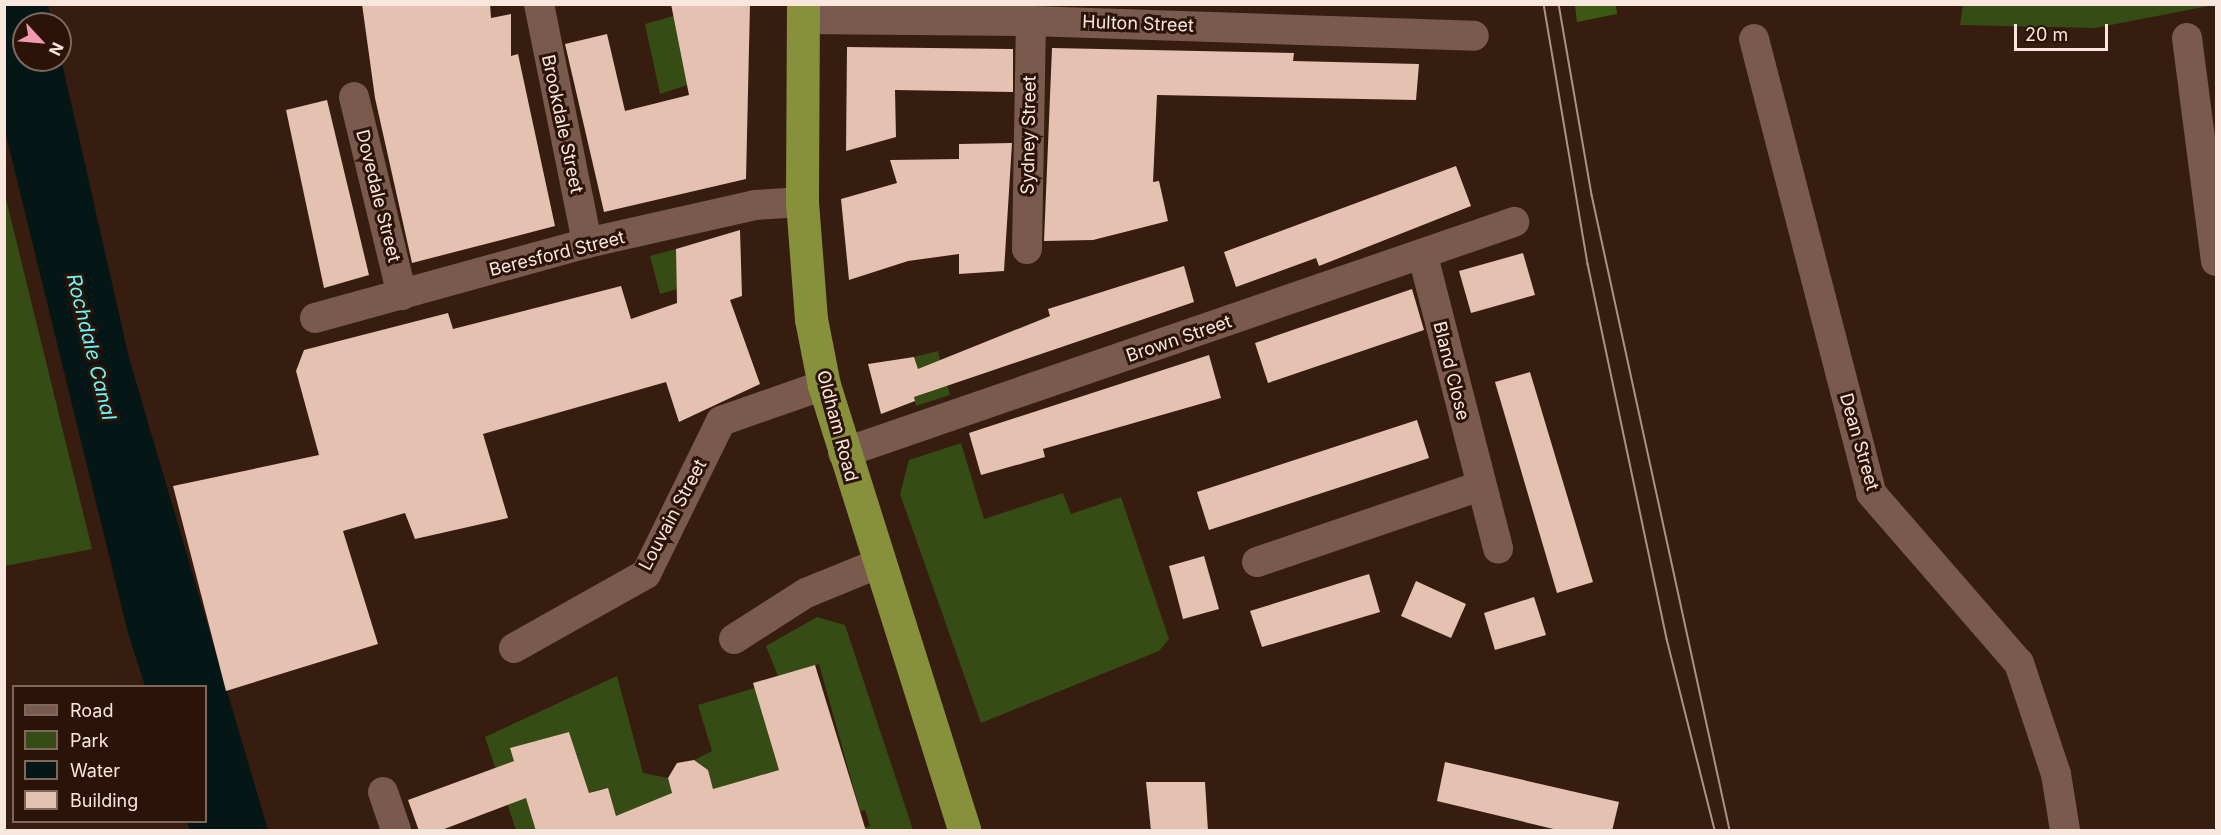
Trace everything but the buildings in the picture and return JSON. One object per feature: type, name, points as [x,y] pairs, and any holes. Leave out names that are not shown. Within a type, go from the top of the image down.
[{"type":"highway","name":"Oldham Road","points":[[802,12],[802,202],[811,319],[824,385],[877,564],[964,831]]},
{"type":"street","name":"Brookdale Street","points":[[539,4],[587,243]]},
{"type":"street","name":"Hulton Street","points":[[802,12],[1474,36]]},
{"type":"street","name":"Sydney Street","points":[[1027,249],[1030,21]]},
{"type":"street","points":[[2187,38],[2217,261]]},
{"type":"street","name":"Dean Street","points":[[1754,39],[1871,493],[2019,663],[2056,774],[2065,831]]},
{"type":"street","name":"Dovedale Street","points":[[354,97],[402,295]]},
{"type":"street","name":"Beresford Street","points":[[315,318],[587,243],[755,205],[802,202]]},
{"type":"street","name":"Brown Street","points":[[843,453],[1423,256],[1515,222]]},
{"type":"street","name":"Bland Close","points":[[1423,256],[1480,486],[1498,549]]},
{"type":"street","name":"Louvain Street","points":[[514,648],[646,574],[721,421],[824,385]]},
{"type":"street","points":[[1257,562],[1480,486]]},
{"type":"street","points":[[734,639],[806,593],[877,564]]},
{"type":"street","points":[[383,792],[396,831]]},
{"type":"green space","points":[[1963,4],[2214,5],[2095,28],[1960,25]]},
{"type":"green space","points":[[1575,5],[1616,5],[1617,14],[1577,22]]},
{"type":"green space","points":[[695,10],[691,84],[660,94],[645,24]]},
{"type":"green space","points":[[5,195],[92,549],[4,566]]},
{"type":"green space","points":[[676,249],[677,289],[660,294],[650,256]]},
{"type":"green space","points":[[938,351],[950,395],[916,406],[914,397],[926,393],[914,357]]},
{"type":"green space","points":[[961,443],[984,519],[1063,493],[1071,514],[1121,497],[1169,639],[1159,651],[981,723],[900,494],[909,460]]},
{"type":"green space","points":[[817,617],[845,625],[913,830],[858,830],[870,826],[865,810],[860,811],[819,664],[778,676],[766,646]]},
{"type":"green space","points":[[617,676],[643,773],[668,778],[672,793],[617,818],[609,794],[602,789],[589,793],[569,732],[511,748],[536,830],[516,830],[485,737]]},
{"type":"green space","points":[[755,688],[779,770],[713,789],[708,770],[694,760],[712,751],[698,705]]},
{"type":"water","name":"Rochdale Canal","points":[[4,5],[48,5],[50,12],[12,12],[12,72],[64,72],[129,358],[268,830],[190,830],[187,823],[207,823],[207,685],[145,685],[128,633],[5,131]]},
{"type":"tram line","points":[[1544,4],[1588,264],[1667,639],[1715,830]]},
{"type":"tram line","points":[[1559,4],[1592,195],[1730,830]]}]
